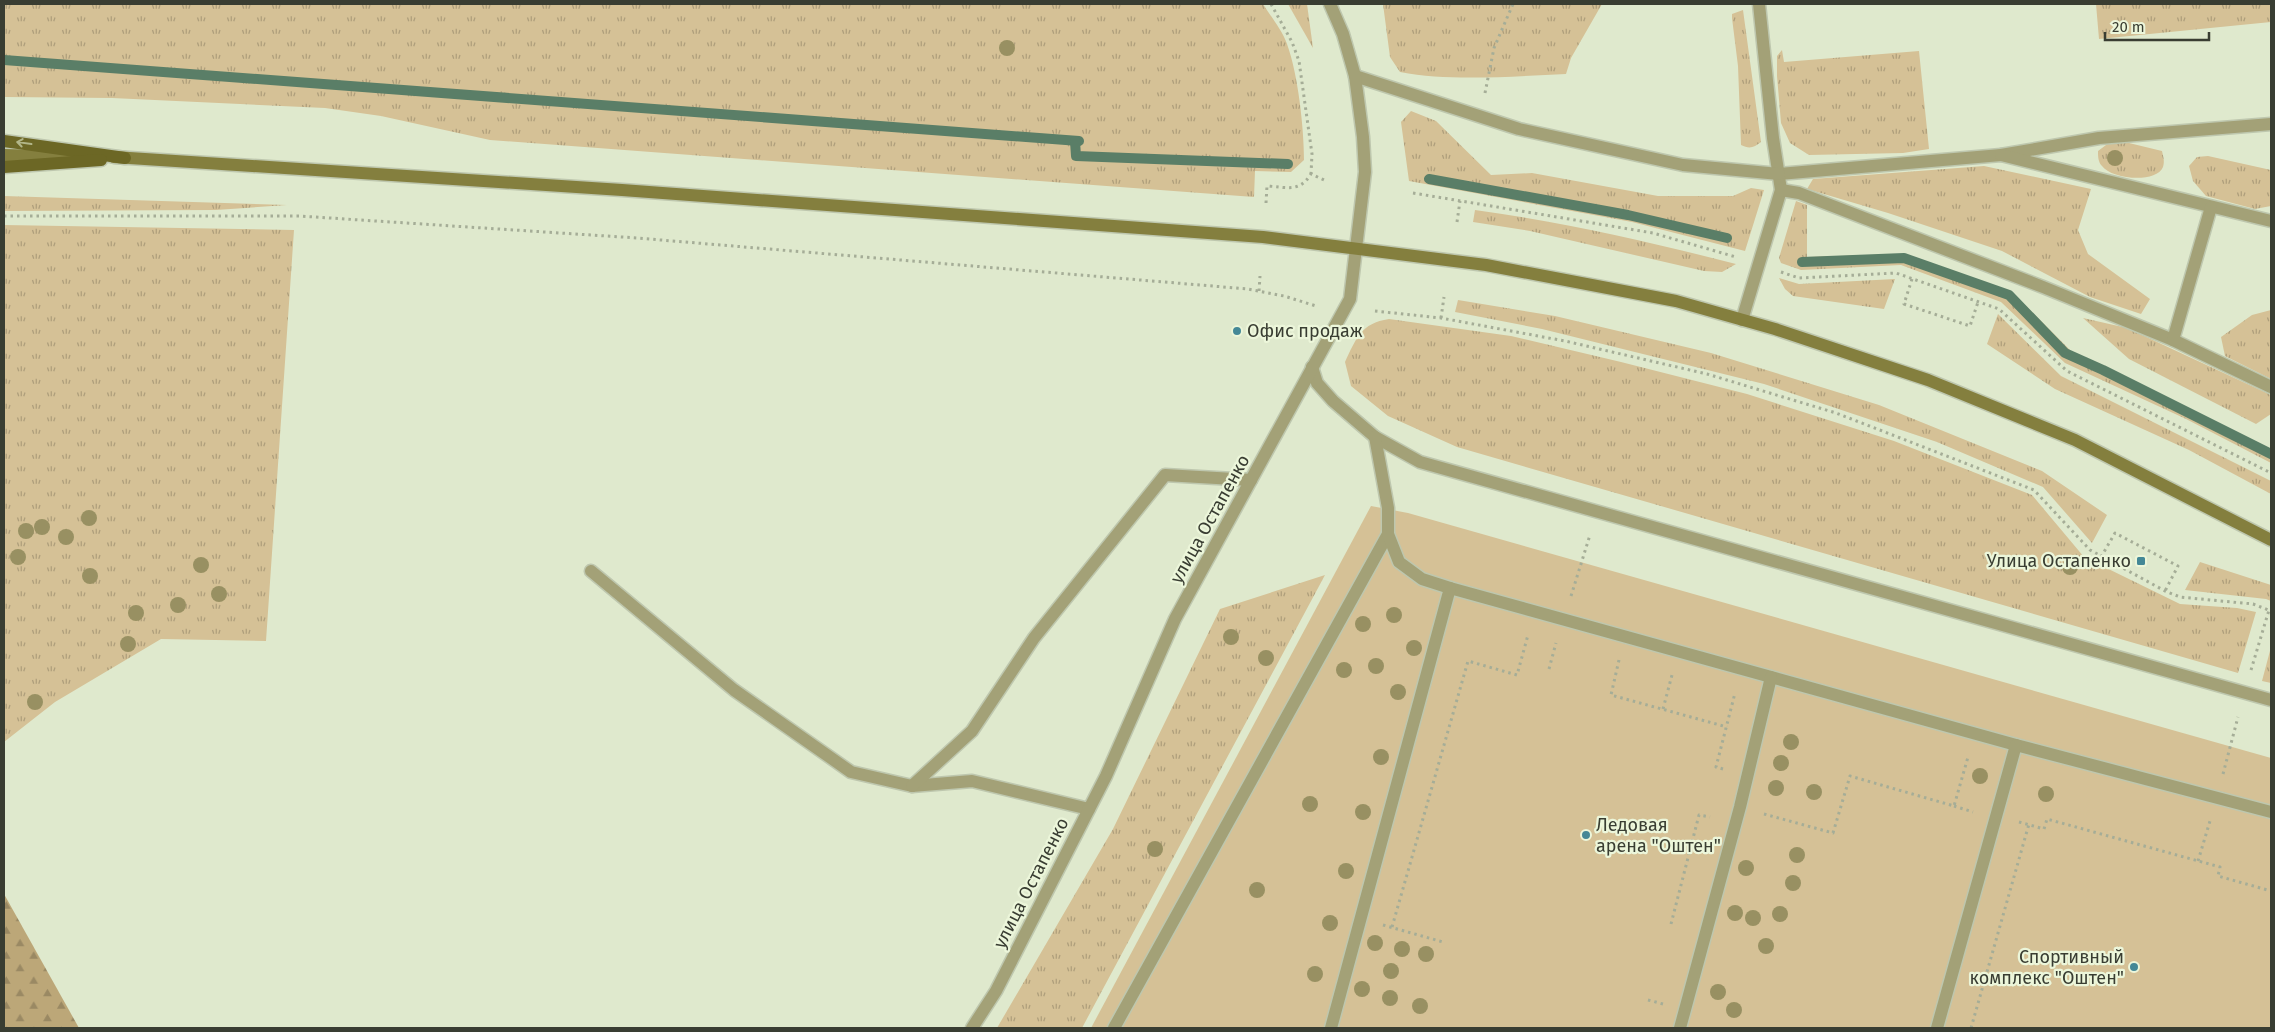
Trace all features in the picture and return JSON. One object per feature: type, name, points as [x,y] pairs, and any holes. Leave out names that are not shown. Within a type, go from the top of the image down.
[{"type":"main road","points":[[4,140],[125,158]]},
{"type":"main road","points":[[4,154],[125,158],[652,192],[1263,237],[1486,265],[1676,301],[1742,320],[1928,380],[2075,440],[2271,540]]},
{"type":"main road","points":[[4,167],[125,158]]},
{"type":"street","name":"улица Остапенко","points":[[972,1028],[996,991],[1089,809],[1175,619],[1350,299],[1365,172],[1355,76],[1344,34],[1330,4]]},
{"type":"street","points":[[1742,320],[1781,190],[1759,4]]},
{"type":"street","points":[[1355,76],[1519,129],[1683,164],[1778,174],[2001,155],[2099,138],[2271,124]]},
{"type":"street","points":[[2001,155],[2271,221]]},
{"type":"street","points":[[1781,190],[1799,193],[2043,287],[2173,340],[2271,387]]},
{"type":"street","points":[[2173,340],[2211,207]]},
{"type":"street","points":[[1312,367],[1317,384],[1333,401],[1374,437],[1420,462],[2271,700]]},
{"type":"street","points":[[1374,437],[1388,508],[1388,534],[1399,562],[1422,579],[1975,734],[2271,812]]},
{"type":"street","points":[[912,786],[972,731],[1034,638],[1164,475],[1251,480]]},
{"type":"street","points":[[1114,1028],[1388,534]]},
{"type":"street","points":[[591,572],[734,690],[851,772],[912,786],[972,780],[1089,809]]},
{"type":"street","points":[[1331,1028],[1450,588]]},
{"type":"street","points":[[1680,1028],[1740,807],[1771,677]]},
{"type":"street","points":[[1937,1028],[2016,745]]},
{"type":"path","points":[[1266,204],[1267,186],[1294,188],[1305,184],[1311,174],[1312,154],[1299,61],[1292,42],[1271,4]]},
{"type":"path","points":[[1480,116],[1494,48],[1513,4]]},
{"type":"path","points":[[1311,174],[1324,180]]},
{"type":"path","points":[[1413,193],[1653,233],[1739,258]]},
{"type":"path","points":[[1457,222],[1460,201]]},
{"type":"path","points":[[4,216],[300,216],[637,238],[1259,291],[1284,296],[1316,306]]},
{"type":"path","points":[[1781,272],[1800,278],[1896,273],[1999,310],[2067,371],[2271,472]]},
{"type":"path","points":[[1259,291],[1260,276]]},
{"type":"path","points":[[1912,279],[1904,304],[1970,326],[1978,302]]},
{"type":"path","points":[[1442,318],[1444,298]]},
{"type":"path","points":[[1375,311],[1442,318],[1565,341],[1708,374],[1836,413],[2034,490],[2090,550],[2180,598],[2253,604],[2270,611],[2244,692],[2198,861]]},
{"type":"path","points":[[1548,668],[1597,511]]},
{"type":"path","points":[[2101,557],[2115,533],[2178,566],[2165,591]]},
{"type":"path","points":[[1392,927],[1468,661],[1517,674],[1528,635],[1537,637]]},
{"type":"path","points":[[1547,640],[1565,645]]},
{"type":"path","points":[[1610,658],[1628,663]]},
{"type":"path","points":[[1619,660],[1611,695],[1727,727]]},
{"type":"path","points":[[1664,673],[1682,678]]},
{"type":"path","points":[[1663,709],[1672,675]]},
{"type":"path","points":[[1721,776],[1723,768],[1716,767],[1737,694],[1728,691]]},
{"type":"path","points":[[1740,807],[1833,833],[1850,776],[1954,806],[1975,734]]},
{"type":"path","points":[[1671,924],[1699,815],[1710,818],[1712,809]]},
{"type":"path","points":[[1974,812],[1996,815],[2044,829],[2047,819],[2220,867],[2218,876],[2271,891]]},
{"type":"path","points":[[1971,1028],[2029,824]]},
{"type":"path","points":[[1361,918],[1443,942]]},
{"type":"green space","points":[[4,4],[1263,4],[1282,34],[1291,56],[1300,101],[1304,160],[1291,172],[1255,171],[1254,197],[490,140],[381,116],[325,108],[112,98],[4,97]]},
{"type":"green space","points":[[1288,4],[1307,4],[1313,48]]},
{"type":"green space","points":[[1383,4],[1602,4],[1571,58],[1566,74],[1461,78],[1400,72],[1390,57]]},
{"type":"green space","points":[[2096,4],[2271,4],[2271,22],[2099,39]]},
{"type":"green space","points":[[1743,10],[1761,142],[1754,147],[1741,145],[1738,66],[1732,14]]},
{"type":"green space","points":[[1782,50],[1784,62],[1919,51],[1929,149],[1903,153],[1809,155],[1790,143],[1781,123],[1777,56]]},
{"type":"green space","points":[[1411,111],[1436,121],[1491,175],[1532,173],[1658,196],[1733,196],[1751,188],[1764,190],[1745,251],[1632,222],[1409,181],[1401,122]]},
{"type":"green space","points":[[2110,142],[2129,143],[2162,151],[2163,167],[2152,176],[2143,178],[2123,177],[2114,174],[2102,166],[2098,157],[2098,151]]},
{"type":"green space","points":[[2208,156],[2271,170],[2271,206],[2255,209],[2206,196],[2193,181],[2189,166],[2197,157]]},
{"type":"green space","points":[[1984,166],[2091,189],[2078,230],[2088,254],[2150,299],[2141,314],[2090,297],[2002,251],[1888,213],[1807,189],[1813,179]]},
{"type":"green space","points":[[4,196],[287,205],[216,210],[4,211]]},
{"type":"green space","points":[[1796,201],[1807,205],[1807,257],[1905,254],[2013,293],[2071,351],[2271,449],[2271,463],[2186,419],[2065,363],[2001,302],[1901,265],[1801,270],[1781,263],[1779,258]]},
{"type":"green space","points":[[1475,210],[1607,233],[1736,264],[1722,272],[1704,271],[1530,231],[1473,222]]},
{"type":"green space","points":[[4,225],[294,230],[266,641],[161,639],[55,702],[4,742]]},
{"type":"green space","points":[[1779,278],[1799,284],[1895,279],[1884,309],[1793,296],[1785,289]]},
{"type":"green space","points":[[1458,300],[1555,316],[1711,353],[1879,405],[2042,471],[2107,515],[2092,543],[2043,487],[1937,442],[1764,384],[1542,329],[1455,312]]},
{"type":"green space","points":[[2271,310],[2271,379],[2225,356],[2221,337],[2252,315]]},
{"type":"green space","points":[[1998,314],[2061,376],[2271,481],[2271,494],[2189,450],[2055,389],[1987,344]]},
{"type":"green space","points":[[2083,318],[2127,328],[2271,395],[2271,414],[2256,424],[2129,359]]},
{"type":"green space","points":[[1389,319],[1511,336],[1747,394],[1894,441],[2032,495],[2084,557],[2180,604],[2237,608],[2256,612],[2238,673],[1457,447],[1388,416],[1351,386],[1345,362],[1356,339],[1372,324]]},
{"type":"green space","points":[[1371,506],[1408,513],[2271,758],[2271,1028],[1091,1028]]},
{"type":"green space","points":[[2200,562],[2271,585],[2271,601],[2185,590]]},
{"type":"green space","points":[[1325,575],[1082,1028],[997,1028],[1113,829],[1220,609]]},
{"type":"green space","points":[[2271,647],[2271,683],[2262,681]]},
{"type":"green space","points":[[4,894],[79,1028],[4,1028]]},
{"type":"waterway","points":[[4,60],[1079,141]]},
{"type":"waterway","points":[[1075,141],[1076,156],[1288,164]]},
{"type":"waterway","points":[[1429,179],[1628,215],[1727,238]]},
{"type":"waterway","points":[[1802,262],[1904,258],[2009,295],[2065,353],[2271,454]]},
{"type":"place","name":"Офис продаж","points":[[1237,331]]},
{"type":"place","name":"Улица Остапенко","points":[[2141,561]]},
{"type":"place","name":"Ледовая арена \"Оштен\"","points":[[1586,835]]},
{"type":"place","name":"Спортивный комплекс \"Оштен\"","points":[[2134,967]]}]
